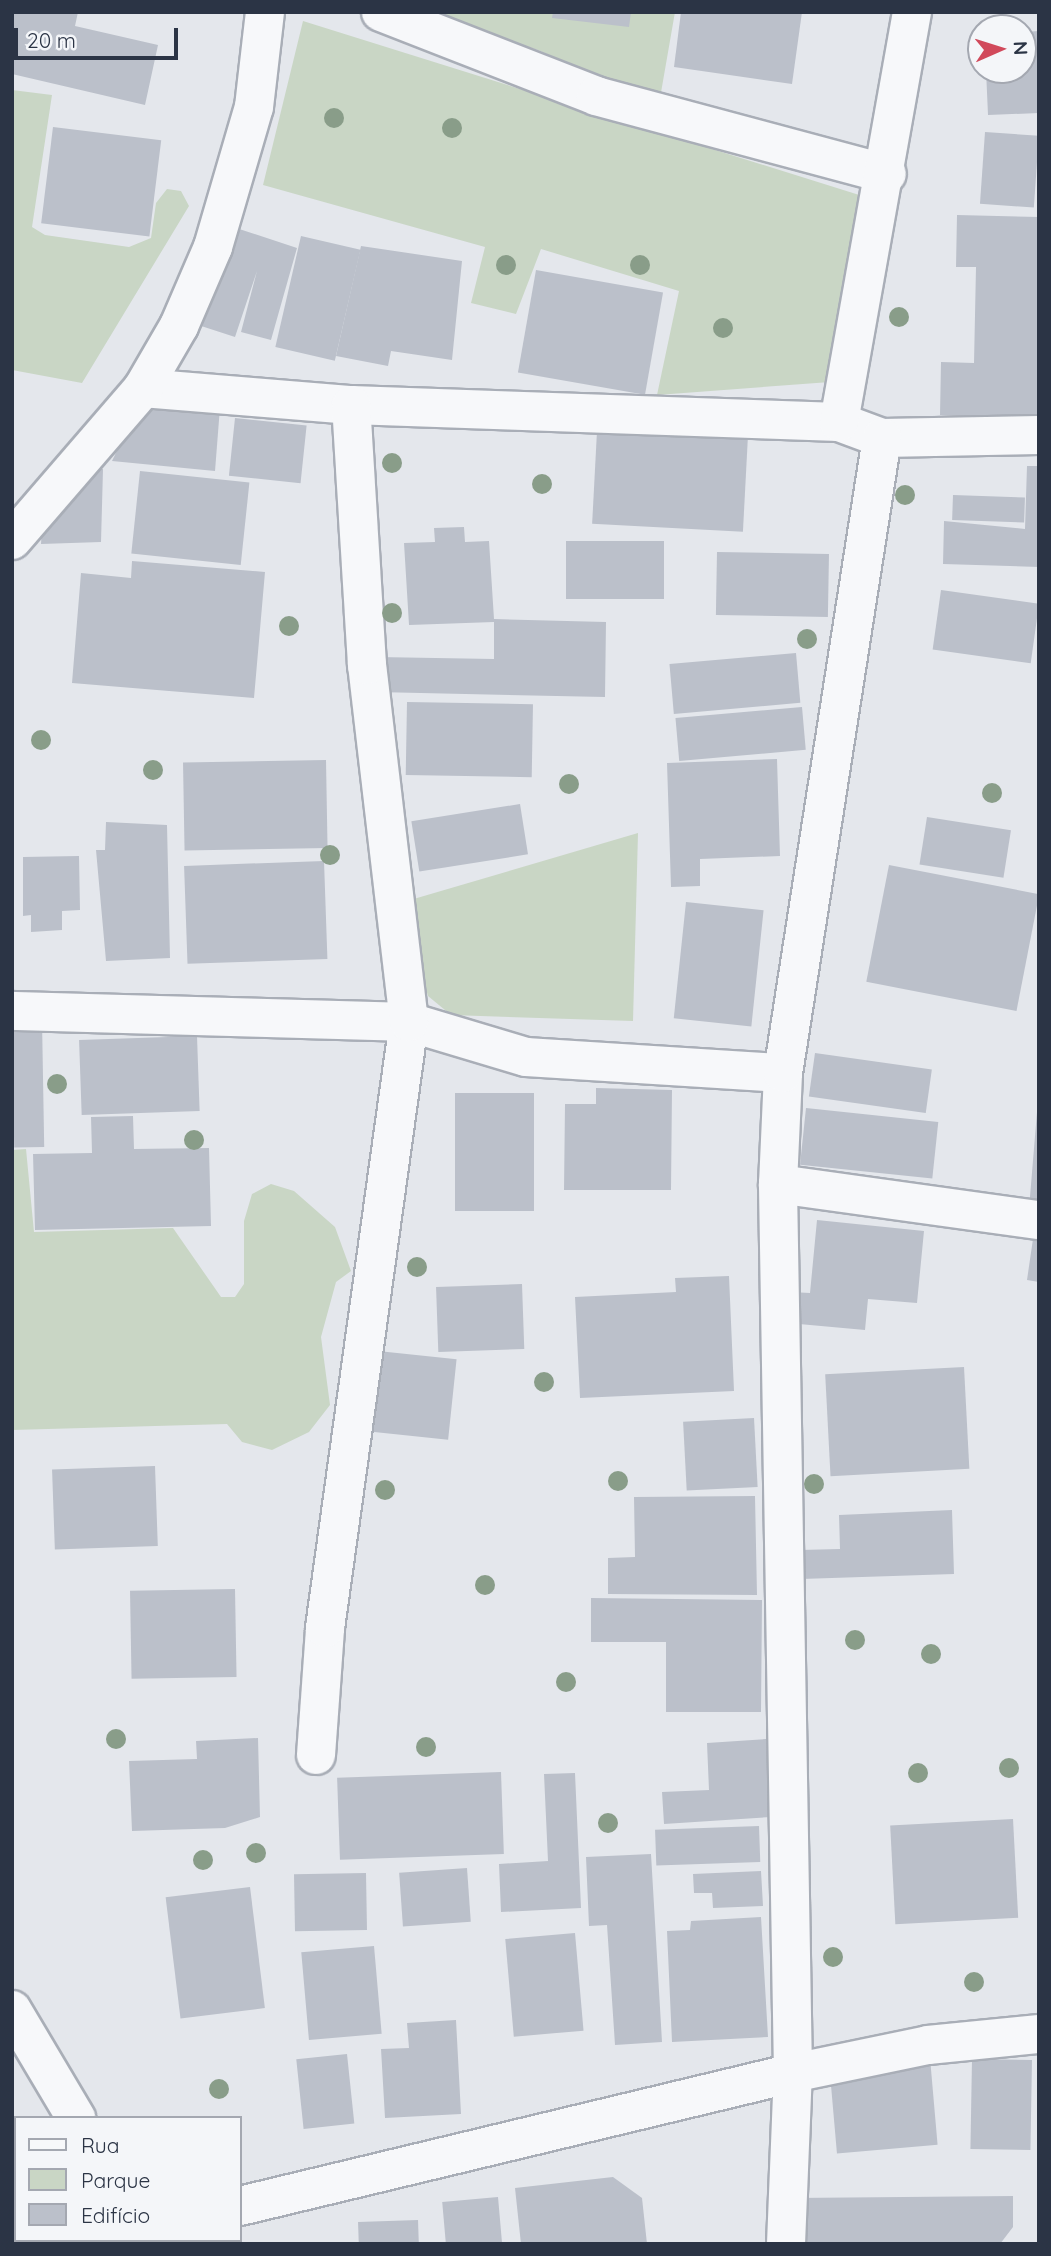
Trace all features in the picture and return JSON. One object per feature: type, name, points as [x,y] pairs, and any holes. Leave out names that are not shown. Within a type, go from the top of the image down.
[{"type":"street","points":[[12,540],[143,388],[214,247],[254,107],[265,12]]},
{"type":"street","points":[[381,12],[596,96],[887,174]]},
{"type":"street","points":[[839,422],[887,174],[912,12]]},
{"type":"street","points":[[143,388],[351,405],[839,422],[882,438],[1039,435]]},
{"type":"street","points":[[316,1755],[325,1628],[409,1022],[367,665],[351,405]]},
{"type":"street","points":[[786,2244],[793,2073],[778,1184],[783,1073],[882,438]]},
{"type":"street","points":[[12,1011],[409,1022],[526,1057],[783,1073]]},
{"type":"street","points":[[778,1184],[1039,1220]]},
{"type":"street","points":[[12,2010],[75,2116]]},
{"type":"street","points":[[242,2206],[793,2073],[928,2045],[1039,2034]]},
{"type":"green space","points":[[418,12],[675,12],[659,104],[538,50]]},
{"type":"green space","points":[[303,21],[872,199],[830,382],[657,395],[679,291],[541,249],[516,314],[471,303],[485,247],[263,185]]},
{"type":"green space","points":[[12,90],[52,95],[32,227],[45,235],[129,247],[151,238],[156,203],[167,189],[181,191],[189,206],[82,383],[12,370]]},
{"type":"green space","points":[[638,833],[633,1021],[451,1015],[428,996],[400,903]]},
{"type":"green space","points":[[26,1149],[34,1232],[173,1228],[221,1297],[235,1297],[244,1284],[244,1221],[252,1194],[271,1184],[294,1191],[335,1227],[351,1271],[336,1282],[321,1337],[330,1405],[309,1432],[272,1450],[242,1442],[227,1424],[12,1430],[12,1150]]},
{"type":"building","points":[[12,12],[78,12],[75,26],[158,45],[145,105],[12,74]]},
{"type":"building","points":[[553,12],[631,12],[629,27],[552,18]]},
{"type":"building","points":[[681,12],[802,12],[792,84],[674,67]]},
{"type":"building","points":[[1037,31],[1039,113],[988,115],[987,84],[1037,84]]},
{"type":"building","points":[[53,127],[161,140],[149,237],[41,223]]},
{"type":"building","points":[[985,132],[1039,136],[1034,208],[980,204]]},
{"type":"building","points":[[957,215],[1039,217],[1039,417],[940,415],[941,362],[974,363],[976,267],[956,267]]},
{"type":"building","points":[[227,225],[297,248],[271,340],[241,332],[257,271],[235,337],[195,324]]},
{"type":"building","points":[[301,236],[360,250],[335,361],[275,347]]},
{"type":"building","points":[[361,246],[462,261],[452,360],[391,351],[388,366],[336,356]]},
{"type":"building","points":[[536,270],[663,292],[645,395],[518,372]]},
{"type":"building","points":[[141,401],[220,407],[215,471],[112,461]]},
{"type":"building","points":[[235,418],[307,426],[301,483],[229,476]]},
{"type":"building","points":[[597,431],[748,439],[743,532],[592,524]]},
{"type":"building","points":[[1027,466],[1039,466],[1039,567],[943,564],[944,521],[1025,529]]},
{"type":"building","points":[[103,469],[101,542],[41,544],[43,509],[78,470]]},
{"type":"building","points":[[140,471],[249,482],[241,565],[131,554]]},
{"type":"building","points":[[953,495],[1025,498],[1024,522],[952,520]]},
{"type":"building","points":[[464,527],[465,542],[489,541],[494,619],[606,622],[605,697],[376,692],[377,657],[494,659],[494,622],[409,625],[404,543],[435,542],[434,528]]},
{"type":"building","points":[[566,541],[664,541],[664,599],[566,599]]},
{"type":"building","points":[[717,552],[829,554],[828,617],[716,615]]},
{"type":"building","points":[[132,561],[265,572],[254,698],[72,683],[81,573],[131,578]]},
{"type":"building","points":[[941,590],[1039,604],[1031,663],[933,649]]},
{"type":"building","points":[[796,653],[800,703],[674,714],[669,664]]},
{"type":"building","points":[[407,702],[533,704],[532,777],[406,775]]},
{"type":"building","points":[[802,707],[806,750],[679,761],[675,718]]},
{"type":"building","points":[[777,759],[780,856],[700,859],[700,886],[671,887],[667,763]]},
{"type":"building","points":[[326,760],[328,848],[185,850],[183,762]]},
{"type":"building","points":[[520,804],[528,854],[419,872],[411,821]]},
{"type":"building","points":[[927,817],[1011,830],[1003,878],[919,864]]},
{"type":"building","points":[[106,822],[167,825],[170,958],[106,961],[96,850],[105,850]]},
{"type":"building","points":[[79,856],[80,910],[62,911],[62,930],[31,932],[31,915],[23,916],[23,857]]},
{"type":"building","points":[[324,861],[327,959],[188,964],[184,866]]},
{"type":"building","points":[[889,865],[1039,894],[1016,1011],[866,982]]},
{"type":"building","points":[[686,902],[764,910],[751,1027],[674,1018]]},
{"type":"building","points":[[42,1020],[44,1147],[14,1148],[12,1021]]},
{"type":"building","points":[[197,1036],[200,1111],[82,1115],[79,1040]]},
{"type":"building","points":[[815,1053],[932,1069],[926,1113],[809,1097]]},
{"type":"building","points":[[596,1088],[672,1090],[671,1190],[564,1190],[565,1104],[596,1104]]},
{"type":"building","points":[[455,1093],[534,1093],[534,1211],[455,1211]]},
{"type":"building","points":[[806,1108],[938,1122],[932,1179],[800,1165]]},
{"type":"building","points":[[1037,1112],[1039,1113],[1039,1210],[1029,1209]]},
{"type":"building","points":[[133,1116],[134,1149],[209,1148],[211,1226],[35,1230],[33,1154],[92,1153],[91,1117]]},
{"type":"building","points":[[817,1220],[924,1231],[917,1303],[868,1299],[865,1330],[788,1323],[791,1292],[810,1293]]},
{"type":"building","points":[[1033,1239],[1039,1240],[1039,1282],[1027,1280]]},
{"type":"building","points":[[729,1276],[734,1391],[580,1398],[575,1297],[676,1292],[675,1278]]},
{"type":"building","points":[[522,1284],[524,1349],[438,1352],[436,1287]]},
{"type":"building","points":[[378,1351],[457,1359],[448,1440],[370,1432]]},
{"type":"building","points":[[964,1367],[969,1469],[831,1476],[825,1374]]},
{"type":"building","points":[[754,1418],[758,1487],[687,1491],[683,1422]]},
{"type":"building","points":[[155,1466],[158,1546],[55,1550],[52,1470]]},
{"type":"building","points":[[755,1496],[757,1595],[608,1594],[608,1558],[635,1557],[634,1497]]},
{"type":"building","points":[[952,1510],[954,1574],[801,1579],[800,1550],[840,1549],[839,1515]]},
{"type":"building","points":[[235,1589],[237,1677],[132,1679],[130,1591]]},
{"type":"building","points":[[591,1598],[762,1600],[761,1712],[666,1712],[666,1642],[591,1642]]},
{"type":"building","points":[[258,1738],[260,1817],[225,1828],[132,1831],[129,1761],[197,1759],[196,1741]]},
{"type":"building","points":[[766,1739],[771,1817],[664,1824],[662,1792],[709,1790],[707,1743]]},
{"type":"building","points":[[501,1772],[504,1854],[340,1860],[337,1778]]},
{"type":"building","points":[[575,1773],[581,1908],[501,1912],[499,1864],[548,1861],[544,1774]]},
{"type":"building","points":[[1013,1819],[1018,1918],[895,1924],[890,1825]]},
{"type":"building","points":[[759,1826],[760,1862],[656,1866],[655,1830]]},
{"type":"building","points":[[651,1854],[662,2042],[615,2045],[607,1925],[589,1926],[586,1857]]},
{"type":"building","points":[[467,1868],[471,1922],[403,1927],[399,1873]]},
{"type":"building","points":[[761,1871],[763,1906],[713,1908],[712,1893],[694,1893],[693,1874]]},
{"type":"building","points":[[366,1873],[367,1930],[295,1931],[294,1874]]},
{"type":"building","points":[[250,1887],[265,2008],[181,2018],[166,1897]]},
{"type":"building","points":[[761,1917],[768,2037],[672,2042],[667,1931],[690,1930],[691,1921]]},
{"type":"building","points":[[575,1933],[584,2031],[514,2037],[505,1939]]},
{"type":"building","points":[[374,1946],[382,2034],[309,2040],[301,1952]]},
{"type":"building","points":[[456,2020],[461,2114],[385,2118],[381,2049],[409,2048],[407,2023]]},
{"type":"building","points":[[347,2054],[354,2124],[304,2129],[296,2059]]},
{"type":"building","points":[[930,2058],[938,2145],[837,2153],[829,2067]]},
{"type":"building","points":[[972,2059],[1032,2060],[1030,2150],[970,2149]]},
{"type":"building","points":[[613,2177],[642,2198],[647,2244],[521,2244],[515,2188]]},
{"type":"building","points":[[1013,2196],[1013,2227],[1000,2244],[795,2244],[794,2198]]},
{"type":"building","points":[[498,2197],[502,2244],[446,2244],[442,2202]]},
{"type":"building","points":[[418,2220],[419,2244],[359,2244],[358,2222]]}]
